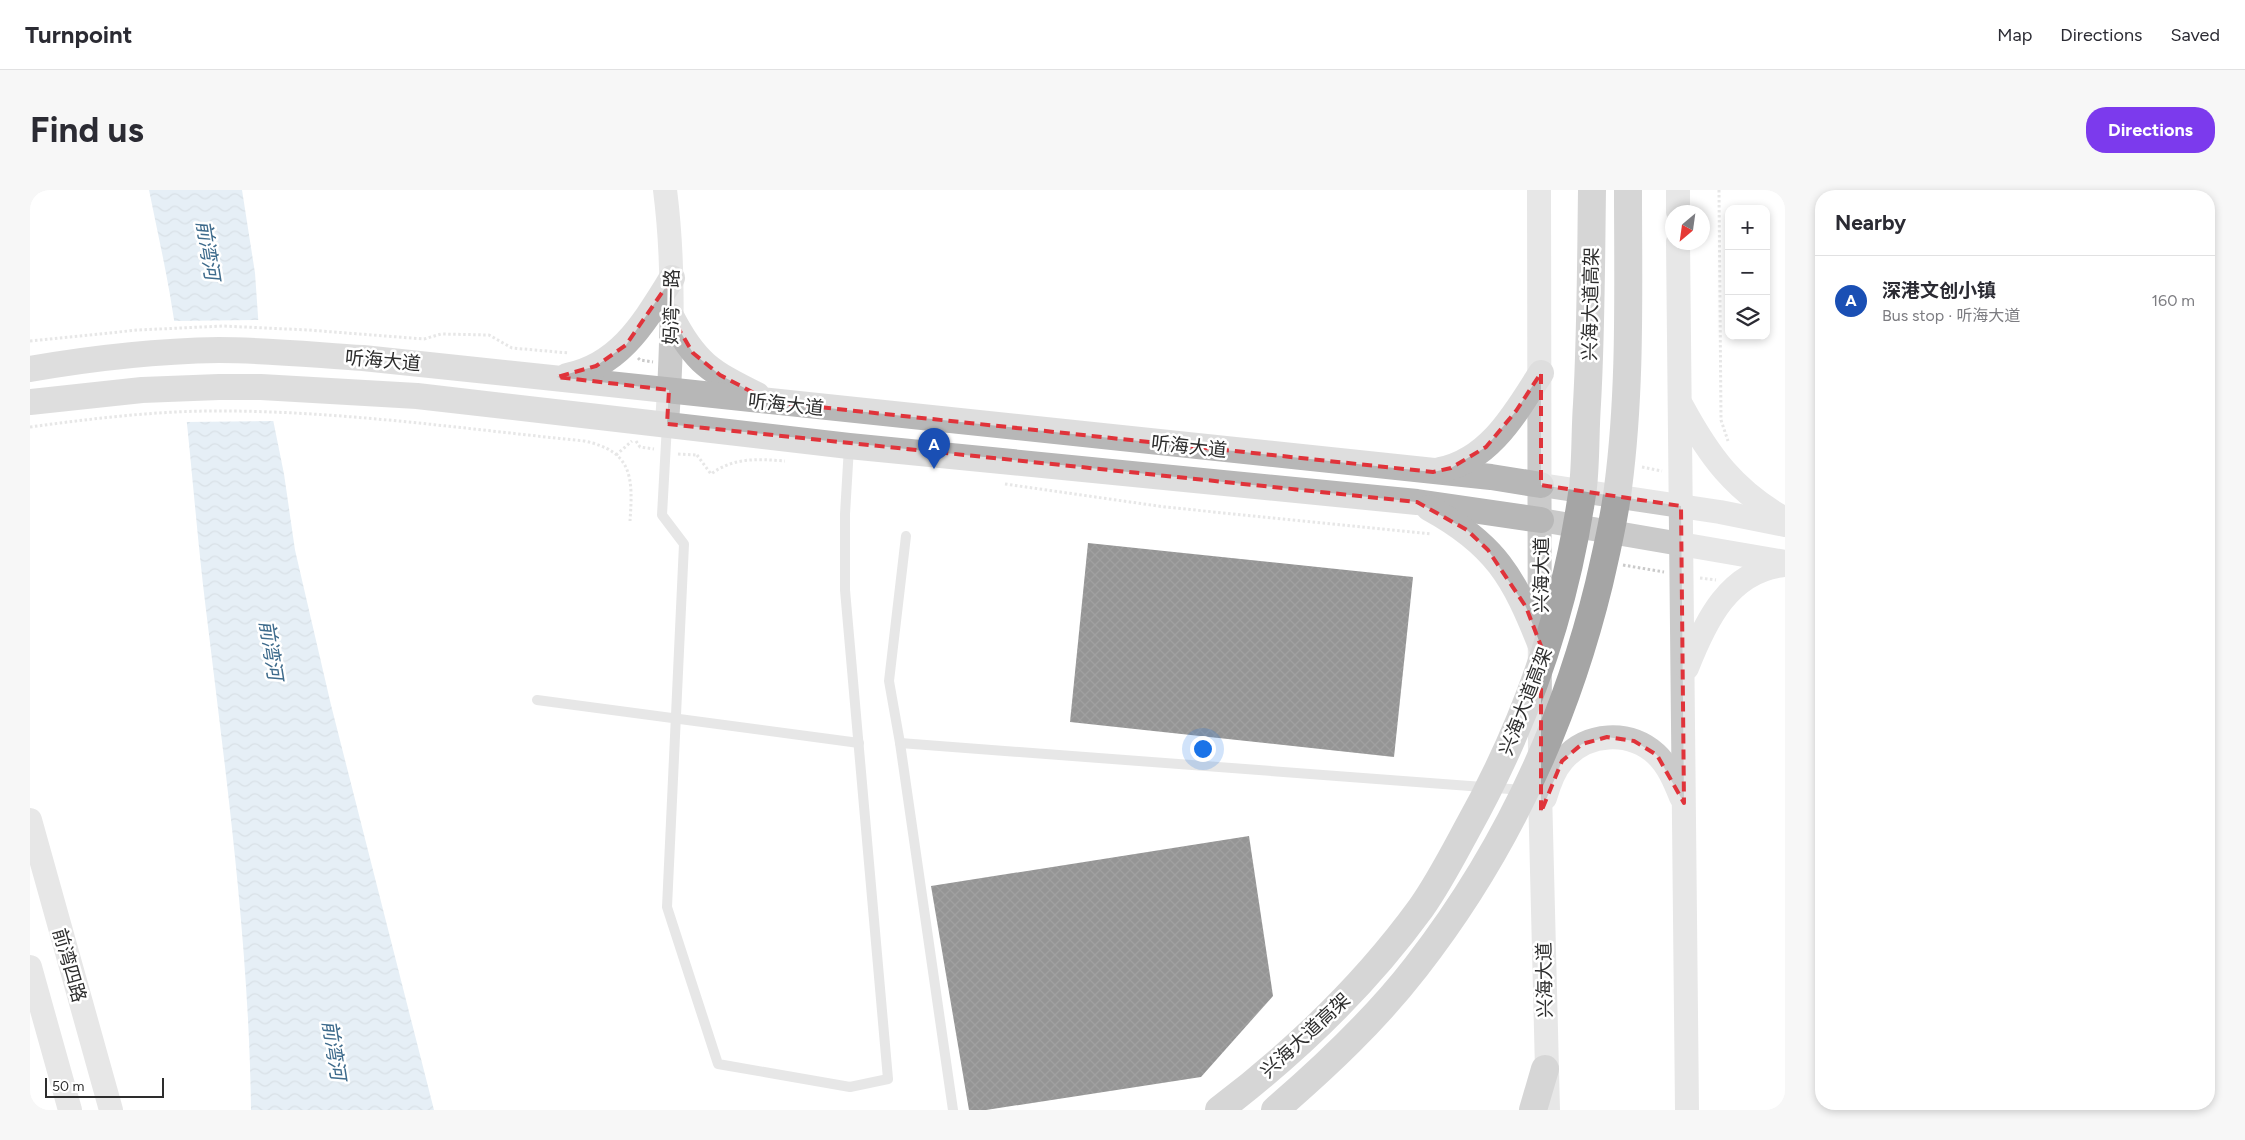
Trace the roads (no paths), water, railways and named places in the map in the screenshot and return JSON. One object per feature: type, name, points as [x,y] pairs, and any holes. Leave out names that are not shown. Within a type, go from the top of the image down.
[{"type":"main road","points":[[1578,190],[1590,359]]},
{"type":"main road","name":"兴海大道高架","points":[[1219,1110],[1303,1040],[1345,999],[1391,947],[1422,906],[1487,794],[1533,690],[1561,597],[1573,544],[1583,485],[1590,359],[1592,190]]},
{"type":"main road","name":"兴海大道高架","points":[[1276,1110],[1363,1028],[1414,970],[1449,924],[1484,869],[1515,811],[1538,764],[1563,700],[1594,604],[1618,490],[1628,388],[1628,190]]},
{"type":"main road","points":[[557,377],[579,373],[596,366],[626,345],[637,332],[672,278]]},
{"type":"main road","points":[[671,316],[693,353],[706,366],[771,402]]},
{"type":"main road","name":"听海大道","points":[[30,369],[139,342],[220,350],[307,342],[423,363],[1541,484]]},
{"type":"main road","points":[[1433,472],[1451,468],[1486,447],[1516,411],[1541,373]]},
{"type":"main road","name":"听海大道","points":[[30,402],[143,402],[219,387],[305,401],[417,396],[849,446],[1417,502],[1541,520]]},
{"type":"main road","points":[[1417,502],[1467,530],[1498,561],[1514,584],[1526,607],[1541,646]]},
{"type":"main road","points":[[1533,1110],[1545,1069]]},
{"type":"street","name":"妈湾一路","points":[[665,190],[671,246],[672,278],[667,424]]},
{"type":"street","name":"兴海大道","points":[[1539,190],[1541,802],[1545,1069],[1548,1110]]},
{"type":"street","points":[[1678,190],[1678,205]]},
{"type":"street","points":[[1678,250],[1688,1110]]},
{"type":"street","points":[[1680,403],[1703,444],[1725,473],[1743,490],[1785,519]]},
{"type":"street","points":[[1541,484],[1681,506],[1785,525]]},
{"type":"street","points":[[1541,520],[1785,564]]},
{"type":"street","points":[[1683,679],[1706,624],[1730,590],[1742,580],[1759,572],[1785,564]]},
{"type":"street","points":[[1541,802],[1562,761],[1582,744],[1607,737],[1634,741],[1657,755],[1666,766],[1684,803]]},
{"type":"street","name":"前湾四路","points":[[30,820],[110,1110]]},
{"type":"street","name":"前湾四路","points":[[30,967],[70,1110]]},
{"type":"lane","points":[[667,424],[662,515],[684,544],[667,907],[718,1064],[850,1087],[888,1079],[846,590],[845,514],[849,446]]},
{"type":"lane","points":[[906,536],[889,681],[900,743],[953,1110]]},
{"type":"lane","points":[[536,700],[859,743]]},
{"type":"lane","points":[[900,743],[1541,802]]},
{"type":"water","name":"前湾河","points":[[149,190],[242,190],[255,273],[261,360],[284,474],[295,550],[331,705],[434,1110],[251,1110],[246,984],[241,922],[201,571],[186,413],[170,295]]},
{"type":"place","name":"深港文创小镇","points":[[934,469]]}]
